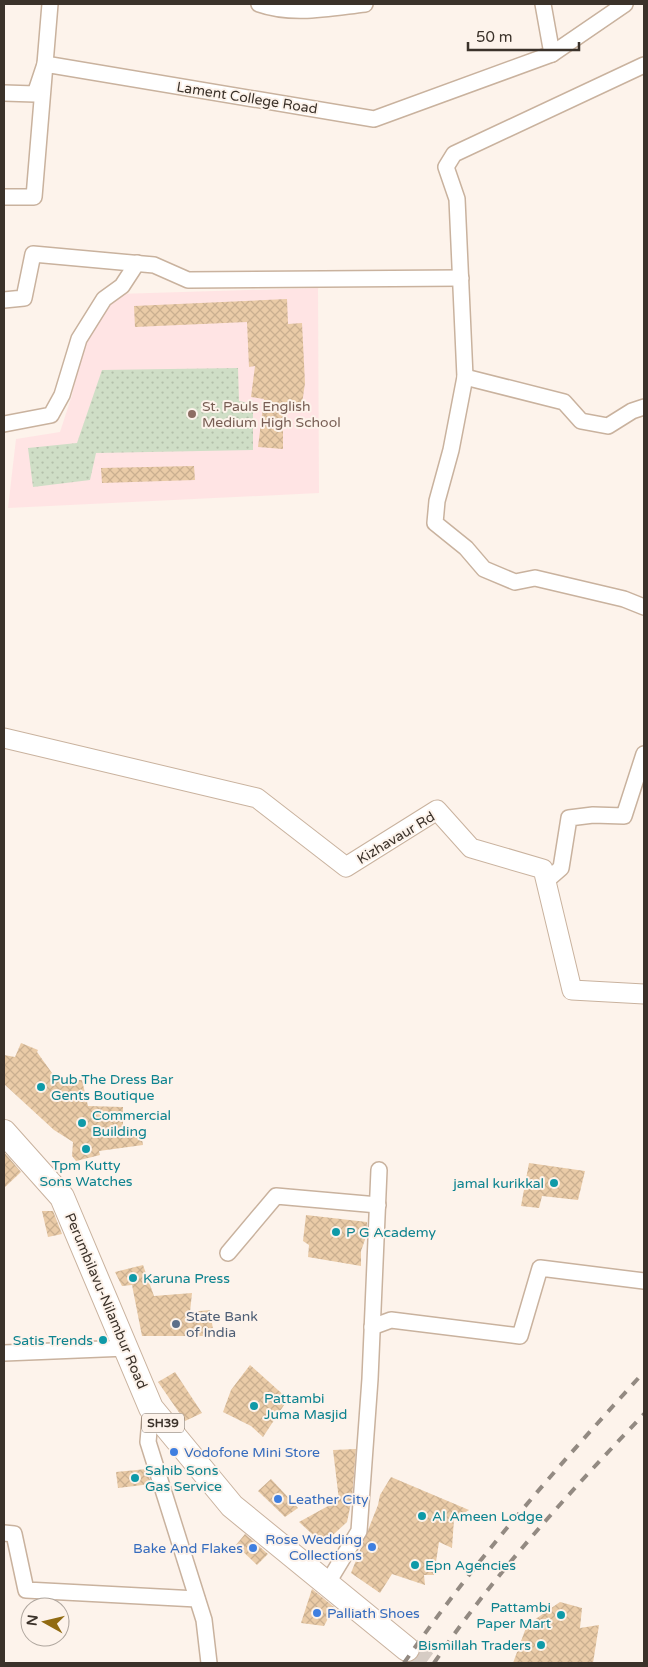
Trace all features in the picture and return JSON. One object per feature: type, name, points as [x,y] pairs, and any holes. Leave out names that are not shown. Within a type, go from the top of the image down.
[{"type":"main road","name":"Perumbilavu-Nilambur Road","points":[[4,1132],[62,1197],[151,1408],[232,1506],[408,1649]]},
{"type":"street","points":[[4,197],[34,197],[50,4]]},
{"type":"street","points":[[259,4],[270,8],[307,11],[365,4]]},
{"type":"street","points":[[543,4],[552,54]]},
{"type":"street","name":"Lament College Road","points":[[44,64],[374,119],[552,54],[625,4]]},
{"type":"street","points":[[4,93],[35,94],[44,64]]},
{"type":"street","points":[[644,65],[454,154],[446,167],[457,200],[465,377],[435,523],[466,548],[484,569],[515,582],[535,578],[624,599],[644,608]]},
{"type":"street","points":[[4,300],[24,298],[33,254],[154,265],[188,280],[461,278]]},
{"type":"street","points":[[4,424],[51,415],[62,395],[79,339],[104,299],[122,286],[137,263]]},
{"type":"street","points":[[465,377],[564,402],[581,421],[608,426],[632,411],[644,407]]},
{"type":"street","name":"Kizhavaur Rd","points":[[4,738],[257,798],[346,868],[437,810],[471,848],[543,869],[546,881]]},
{"type":"street","points":[[644,754],[624,816],[593,815],[569,818],[561,868],[546,881],[572,990],[644,994]]},
{"type":"street","points":[[327,1584],[359,1531],[372,1327],[379,1170]]},
{"type":"street","points":[[228,1253],[276,1196],[378,1205]]},
{"type":"street","points":[[372,1327],[391,1320],[520,1336],[540,1268],[644,1282]]},
{"type":"street","points":[[4,1353],[127,1348]]},
{"type":"street","points":[[151,1408],[148,1442],[204,1620],[209,1663]]},
{"type":"street","points":[[4,1534],[14,1534],[26,1590],[197,1599]]},
{"type":"shaded area","name":"St. Pauls English Medium High School","points":[[318,288],[319,493],[8,508],[16,439],[60,432],[72,395],[82,348],[117,294]]},
{"type":"green space","points":[[238,368],[239,401],[253,404],[253,450],[96,453],[90,480],[33,487],[28,448],[77,443],[102,370]]},
{"type":"building","points":[[287,299],[288,324],[302,323],[305,383],[302,404],[288,402],[283,429],[283,449],[258,447],[264,399],[251,397],[255,366],[249,367],[247,322],[135,327],[134,306]]},
{"type":"building","points":[[194,466],[195,480],[102,483],[101,468]]},
{"type":"building","points":[[21,1043],[38,1050],[37,1052],[57,1080],[82,1080],[88,1106],[123,1107],[123,1137],[141,1133],[143,1145],[99,1151],[100,1155],[76,1161],[72,1156],[73,1142],[54,1130],[4,1084],[4,1055],[15,1057]]},
{"type":"building","points":[[4,1152],[21,1172],[4,1188]]},
{"type":"building","name":"jamal kurikkal","points":[[529,1163],[585,1171],[578,1200],[542,1196],[539,1208],[521,1206]]},
{"type":"building","points":[[42,1211],[53,1211],[62,1234],[48,1237]]},
{"type":"building","name":"P G Academy","points":[[306,1215],[367,1222],[367,1234],[361,1251],[361,1266],[308,1257],[309,1245],[303,1241]]},
{"type":"building","name":"State Bank of India","points":[[143,1265],[154,1296],[192,1293],[190,1312],[210,1310],[214,1336],[142,1336],[132,1285],[122,1286],[115,1272]]},
{"type":"building","name":"Pattambi Juma Masjid","points":[[250,1365],[288,1399],[263,1437],[251,1426],[223,1412],[231,1390]]},
{"type":"building","points":[[175,1372],[202,1413],[185,1421],[158,1382]]},
{"type":"building","points":[[356,1449],[352,1498],[347,1522],[323,1544],[299,1522],[339,1500],[333,1450]]},
{"type":"building","name":"Sahib Sons Gas Service","points":[[147,1469],[151,1484],[118,1488],[116,1472]]},
{"type":"building","points":[[391,1477],[469,1510],[454,1519],[452,1548],[439,1542],[434,1575],[424,1575],[425,1585],[392,1574],[380,1593],[351,1573],[378,1505],[380,1495]]},
{"type":"building","name":"Leather City","points":[[271,1479],[298,1508],[285,1517],[258,1491]]},
{"type":"building","name":"Bake And Flakes","points":[[245,1534],[268,1554],[257,1565],[236,1545]]},
{"type":"building","name":"Palliath Shoes","points":[[312,1589],[334,1607],[324,1626],[301,1623]]},
{"type":"building","points":[[560,1602],[582,1608],[580,1628],[599,1625],[593,1663],[513,1663],[527,1625]]},
{"type":"tunnel","points":[[407,1649],[426,1663]]},
{"type":"railway","points":[[404,1663],[431,1624],[519,1513],[644,1372]]},
{"type":"railway","points":[[434,1663],[507,1565],[644,1414]]},
{"type":"place","name":"St. Pauls English Medium High School","points":[[192,414]]},
{"type":"place","name":"Pub The Dress Bar Gents Boutique","points":[[41,1087]]},
{"type":"place","name":"Commercial Building","points":[[82,1123]]},
{"type":"place","name":"Tpm Kutty Sons Watches","points":[[86,1149]]},
{"type":"place","name":"jamal kurikkal","points":[[554,1183]]},
{"type":"place","name":"P G Academy","points":[[336,1232]]},
{"type":"place","name":"Karuna Press","points":[[133,1278]]},
{"type":"place","name":"State Bank of India","points":[[176,1324]]},
{"type":"place","name":"Satis Trends","points":[[103,1340]]},
{"type":"place","name":"Pattambi Juma Masjid","points":[[254,1406]]},
{"type":"place","name":"Vodofone Mini Store","points":[[174,1452]]},
{"type":"place","name":"Sahib Sons Gas Service","points":[[135,1478]]},
{"type":"place","name":"Leather City","points":[[278,1499]]},
{"type":"place","name":"Al Ameen Lodge","points":[[422,1516]]},
{"type":"place","name":"Rose Wedding Collections","points":[[372,1547]]},
{"type":"place","name":"Bake And Flakes","points":[[253,1548]]},
{"type":"place","name":"Epn Agencies","points":[[415,1565]]},
{"type":"place","name":"Palliath Shoes","points":[[317,1613]]},
{"type":"place","name":"Pattambi Paper Mart","points":[[561,1615]]},
{"type":"place","name":"Bismillah Traders","points":[[541,1645]]}]
